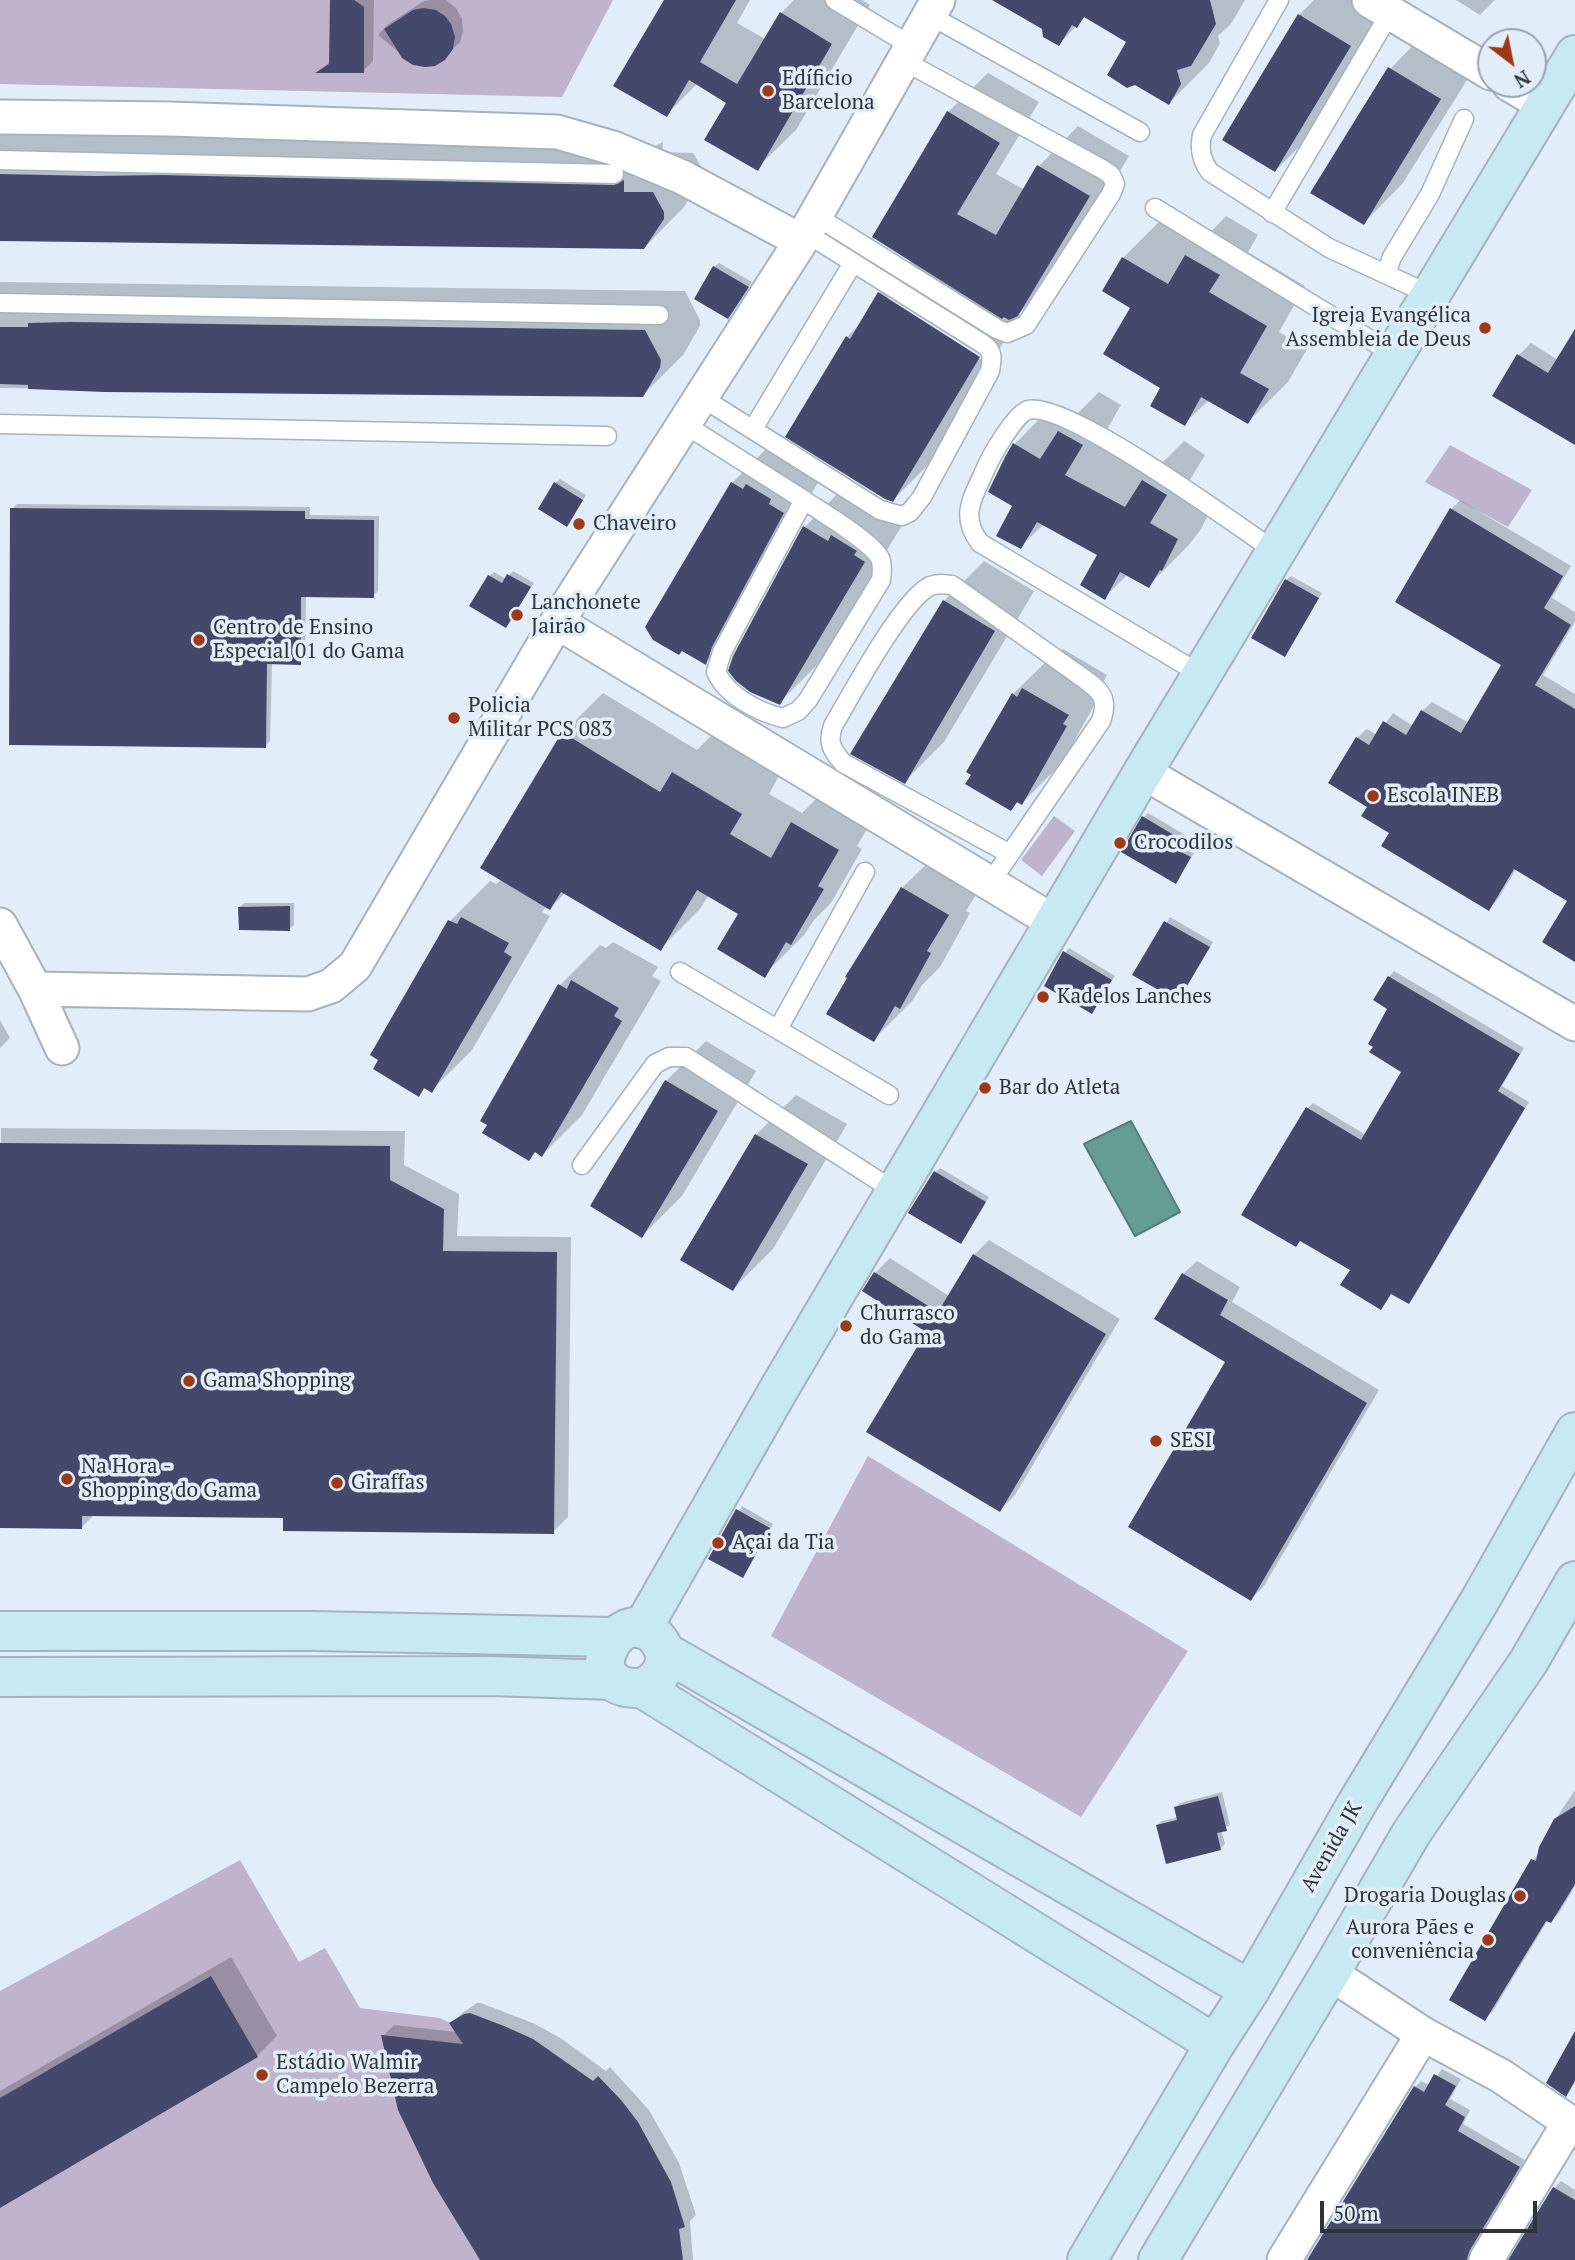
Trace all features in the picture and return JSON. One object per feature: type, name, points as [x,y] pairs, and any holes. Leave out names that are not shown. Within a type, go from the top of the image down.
[{"type":"street","points":[[1379,6],[1477,65]]},
{"type":"street","points":[[35,989],[308,994],[331,986],[355,966],[557,622],[808,230],[934,8]]},
{"type":"street","points":[[1215,2044],[1114,1979],[840,1813],[759,1759],[627,1684],[606,1670],[604,1658],[607,1647],[640,1640],[779,1389],[1143,772],[1431,295],[1564,83]]},
{"type":"street","points":[[0,117],[557,132],[613,148],[808,230]]},
{"type":"street","points":[[557,622],[1054,922]]},
{"type":"street","points":[[1143,772],[1575,1024]]},
{"type":"street","points":[[0,925],[35,989],[62,1048]]},
{"type":"street","name":"Avenida JK","points":[[1087,2260],[1479,1602],[1575,1432]]},
{"type":"street","points":[[1158,2260],[1412,1832],[1529,1661],[1575,1581]]},
{"type":"street","points":[[0,1631],[312,1631],[640,1640],[1250,1990]]},
{"type":"street","points":[[0,1677],[490,1676],[652,1684],[661,1675],[665,1664],[640,1640]]},
{"type":"street","points":[[1356,1805],[1378,1794],[1398,1796],[1406,1802],[1412,1832]]},
{"type":"street","points":[[1114,1979],[1142,1928]]},
{"type":"street","points":[[1330,1973],[1423,2034],[1501,2076],[1572,2124],[1486,2260]]},
{"type":"street","points":[[1284,2260],[1423,2034]]},
{"type":"lane","points":[[808,230],[1007,333],[1026,325],[1115,184],[1111,175],[1102,169],[909,54],[835,0]]},
{"type":"lane","points":[[1279,0],[1202,135],[1200,146],[1205,165],[1210,172],[1329,248],[1431,295]]},
{"type":"lane","points":[[1272,213],[1379,6]]},
{"type":"lane","points":[[934,8],[1140,132]]},
{"type":"lane","points":[[1386,274],[1392,257],[1430,194],[1464,119]]},
{"type":"lane","points":[[0,160],[614,174]]},
{"type":"lane","points":[[1155,208],[1395,355]]},
{"type":"lane","points":[[693,410],[752,429],[887,512],[902,516],[910,512],[922,497],[990,371],[992,354],[989,348],[853,263],[808,230]]},
{"type":"lane","points":[[752,429],[853,263]]},
{"type":"lane","points":[[0,303],[659,315]]},
{"type":"lane","points":[[693,410],[879,557],[881,580],[808,700],[799,711],[783,719],[757,708],[726,689],[716,672],[722,652],[804,500]]},
{"type":"lane","points":[[1202,675],[980,543],[971,532],[968,510],[987,464],[1018,415],[1028,410],[1053,412],[1159,471],[1276,552]]},
{"type":"lane","points":[[0,424],[607,436]]},
{"type":"lane","points":[[990,883],[1010,854],[1101,721],[1106,707],[1103,697],[1095,687],[952,585],[939,583],[916,597],[896,624],[833,726],[829,739],[832,750],[843,763],[1010,854]]},
{"type":"lane","points":[[778,1029],[865,872]]},
{"type":"lane","points":[[680,972],[890,1095]]},
{"type":"lane","points":[[582,1165],[655,1064],[669,1057],[686,1057],[896,1192]]},
{"type":"shaded area","points":[[0,0],[613,0],[562,97],[0,84]]},
{"type":"shaded area","points":[[1450,445],[1532,490],[1508,527],[1425,482]]},
{"type":"shaded area","points":[[1054,816],[1075,831],[1042,876],[1021,860]]},
{"type":"shaded area","points":[[1131,1121],[1180,1212],[1135,1236],[1084,1144]]},
{"type":"shaded area","points":[[868,1456],[1188,1651],[1081,1817],[771,1636]]},
{"type":"shaded area","name":"Estádio Walmir Campelo Bezerra","points":[[240,1860],[299,1962],[325,1948],[360,2008],[440,2018],[498,2047],[636,2260],[0,2260],[0,1991]]},
{"type":"building","points":[[330,0],[354,0],[364,7],[364,73],[315,73],[329,64]]},
{"type":"building","points":[[664,0],[736,0],[700,62],[737,84],[780,12],[832,44],[758,171],[704,140],[726,103],[689,80],[667,117],[613,86]]},
{"type":"building","points":[[992,0],[1210,0],[1216,24],[1191,66],[1177,70],[1181,84],[1169,105],[1135,85],[1127,88],[1107,75],[1126,42],[1084,17],[1077,28],[1072,25],[1059,46],[1043,37],[1042,29]]},
{"type":"building","points":[[413,10],[436,10],[445,16],[455,37],[453,49],[445,60],[435,66],[413,65],[402,58],[384,29]]},
{"type":"building","points":[[1298,14],[1351,46],[1275,172],[1222,140]]},
{"type":"building","points":[[1388,67],[1441,99],[1364,225],[1310,193]]},
{"type":"building","points":[[947,111],[1000,143],[957,214],[996,235],[1037,165],[1090,196],[1018,316],[1009,320],[1004,317],[1002,319],[872,237]]},
{"type":"building","points":[[0,174],[614,185],[624,180],[624,192],[653,192],[664,212],[664,219],[644,249],[0,241]]},
{"type":"building","points":[[1185,255],[1220,275],[1209,292],[1267,326],[1240,373],[1269,389],[1248,424],[1201,397],[1185,426],[1150,406],[1160,388],[1103,354],[1130,308],[1102,291],[1122,257],[1168,284]]},
{"type":"building","points":[[713,266],[749,287],[728,319],[694,299]]},
{"type":"building","points":[[878,292],[980,357],[893,502],[785,437],[846,336],[850,339]]},
{"type":"building","points":[[70,322],[645,330],[661,360],[660,368],[643,397],[105,392],[28,389],[28,385],[0,384],[0,327]]},
{"type":"building","points":[[1575,329],[1575,445],[1492,396],[1517,354],[1548,373]]},
{"type":"building","points":[[1058,431],[1083,445],[1065,475],[1125,507],[1142,480],[1167,495],[1150,523],[1178,539],[1162,571],[1160,570],[1149,588],[1120,572],[1105,600],[1080,585],[1097,555],[1037,522],[1021,549],[996,536],[1012,506],[988,492],[1013,443],[1040,459]]},
{"type":"building","points":[[554,482],[583,500],[567,527],[538,509]]},
{"type":"building","points":[[731,482],[743,489],[746,484],[771,499],[769,504],[784,513],[712,647],[706,665],[682,651],[679,655],[653,640],[645,627]]},
{"type":"building","points":[[10,508],[305,511],[305,519],[374,520],[374,598],[301,597],[301,665],[267,664],[266,748],[9,745]]},
{"type":"building","points":[[1450,508],[1563,576],[1544,608],[1571,625],[1535,685],[1575,709],[1575,962],[1542,942],[1567,901],[1514,869],[1489,911],[1381,846],[1389,833],[1361,816],[1367,807],[1328,783],[1356,737],[1369,745],[1383,721],[1406,735],[1421,710],[1461,733],[1501,665],[1395,602]]},
{"type":"building","points":[[803,526],[828,541],[831,535],[857,551],[854,555],[865,562],[780,705],[750,692],[728,671],[733,656]]},
{"type":"building","points":[[507,574],[531,587],[506,628],[469,606],[488,575],[502,583]]},
{"type":"building","points":[[1285,579],[1319,598],[1285,657],[1251,638]]},
{"type":"building","points":[[943,600],[995,631],[905,784],[850,754]]},
{"type":"building","points":[[1022,688],[1069,715],[1063,724],[1067,726],[1022,805],[1017,802],[1011,811],[965,784],[971,775],[966,772],[1012,693],[1017,697]]},
{"type":"building","points":[[562,732],[660,792],[672,772],[742,814],[730,834],[771,858],[791,822],[839,850],[818,886],[824,889],[791,945],[786,942],[765,978],[717,949],[738,914],[697,890],[661,951],[561,892],[550,910],[480,868]]},
{"type":"building","points":[[1142,816],[1189,844],[1183,853],[1191,857],[1176,884],[1121,852]]},
{"type":"building","points":[[901,887],[949,915],[927,951],[931,953],[900,1009],[895,1006],[874,1042],[826,1014],[847,978],[845,977]]},
{"type":"building","points":[[290,906],[290,931],[239,930],[238,907]]},
{"type":"building","points":[[461,917],[509,943],[504,952],[512,957],[432,1093],[424,1088],[419,1097],[373,1069],[378,1060],[370,1055],[448,920],[457,924]]},
{"type":"building","points":[[1164,921],[1210,947],[1178,1001],[1132,975]]},
{"type":"building","points":[[1063,951],[1112,980],[1092,1014],[1044,986]]},
{"type":"building","points":[[1388,976],[1520,1054],[1498,1091],[1525,1108],[1409,1304],[1391,1294],[1381,1310],[1340,1285],[1350,1270],[1300,1241],[1296,1247],[1241,1215],[1306,1107],[1361,1140],[1401,1072],[1369,1052],[1373,1047],[1368,1044],[1387,1009],[1373,1000]]},
{"type":"building","points":[[571,980],[619,1008],[614,1016],[622,1021],[542,1157],[535,1152],[529,1161],[482,1133],[487,1125],[480,1121],[558,984],[567,989]]},
{"type":"building","points":[[665,1080],[718,1111],[642,1238],[590,1206]]},
{"type":"building","points":[[755,1134],[808,1164],[733,1291],[680,1260]]},
{"type":"building","points":[[0,1143],[390,1146],[390,1180],[444,1209],[443,1251],[557,1252],[554,1534],[283,1531],[283,1518],[82,1516],[82,1529],[0,1528]]},
{"type":"building","points":[[934,1171],[986,1202],[961,1244],[908,1213]]},
{"type":"building","points":[[973,1254],[1106,1334],[1000,1512],[866,1432],[926,1332],[862,1291],[874,1272],[938,1312]]},
{"type":"building","points":[[1182,1273],[1228,1300],[1220,1315],[1367,1403],[1251,1601],[1128,1527],[1225,1362],[1154,1319]]},
{"type":"building","points":[[736,1509],[770,1528],[743,1578],[708,1559]]},
{"type":"building","points":[[1218,1796],[1227,1831],[1217,1833],[1221,1850],[1166,1864],[1156,1825],[1177,1820],[1174,1807]]},
{"type":"building","points":[[1575,1806],[1575,1884],[1551,1923],[1546,1921],[1485,2021],[1449,2000],[1531,1859],[1536,1861],[1539,1847],[1554,1819]]},
{"type":"building","points":[[211,1976],[258,2057],[0,2208],[0,2098]]},
{"type":"building","points":[[470,2013],[533,2039],[593,2081],[598,2076],[621,2100],[638,2122],[671,2182],[685,2227],[679,2229],[683,2260],[480,2260],[433,2183],[398,2110],[381,2035],[463,2044],[449,2023]]},
{"type":"building","points":[[1575,2031],[1575,2081],[1566,2097],[1546,2083]]},
{"type":"building","points":[[1434,2074],[1456,2086],[1445,2105],[1465,2117],[1458,2131],[1520,2167],[1470,2250],[1467,2260],[1307,2260],[1414,2086],[1424,2092]]},
{"type":"building","points":[[1553,2187],[1575,2200],[1575,2260],[1508,2260]]},
{"type":"place","name":"Edíficio Barcelona","points":[[768,91]]},
{"type":"place","name":"Igreja Evangélica Assembleia de Deus","points":[[1485,328]]},
{"type":"place","name":"Chaveiro","points":[[579,524]]},
{"type":"place","name":"Lanchonete Jairão","points":[[517,615]]},
{"type":"place","name":"Centro de Ensino Especial 01 do Gama","points":[[199,640]]},
{"type":"place","name":"Policia Militar PCS 083","points":[[454,718]]},
{"type":"place","name":"Escola INEB","points":[[1373,796]]},
{"type":"place","name":"Crocodilos","points":[[1120,843]]},
{"type":"place","name":"Kadelos Lanches","points":[[1043,997]]},
{"type":"place","name":"Bar do Atleta","points":[[985,1088]]},
{"type":"place","name":"Churrasco do Gama","points":[[846,1326]]},
{"type":"place","name":"Gama Shopping","points":[[189,1381]]},
{"type":"place","name":"SESI","points":[[1156,1441]]},
{"type":"place","name":"Na Hora - Shopping do Gama","points":[[67,1479]]},
{"type":"place","name":"Giraffas","points":[[337,1483]]},
{"type":"place","name":"Açai da Tia","points":[[718,1543]]},
{"type":"place","name":"Drogaria Douglas","points":[[1520,1896]]},
{"type":"place","name":"Aurora Pães e conveniência","points":[[1488,1940]]},
{"type":"place","name":"Estádio Walmir Campelo Bezerra","points":[[262,2075]]}]
